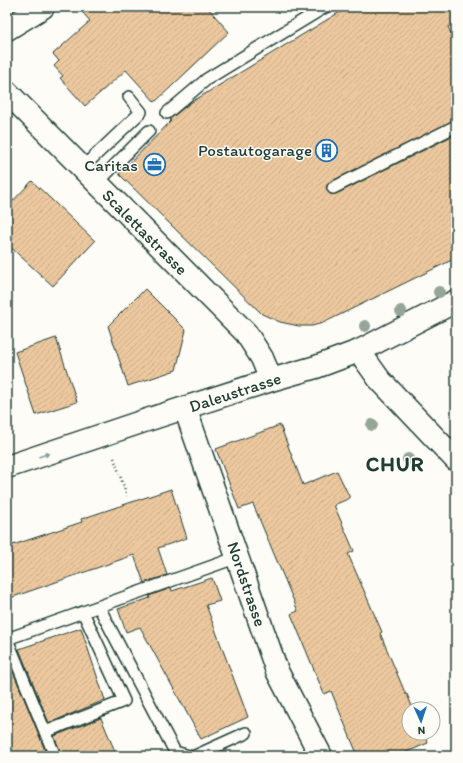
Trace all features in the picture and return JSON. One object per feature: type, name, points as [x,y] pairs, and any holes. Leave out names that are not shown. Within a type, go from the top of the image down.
[{"type":"street","points":[[7,29],[43,7]]},
{"type":"street","name":"Scalettastrasse","points":[[7,92],[246,333],[262,358],[271,380]]},
{"type":"street","name":"Daleustrasse","points":[[7,467],[271,380],[316,367],[359,351],[456,302]]},
{"type":"street","points":[[359,351],[379,379],[456,460]]},
{"type":"street","name":"Nordstrasse","points":[[185,408],[277,671],[321,756]]},
{"type":"lane","points":[[167,113],[207,79],[325,7]]},
{"type":"lane","points":[[90,175],[141,112],[129,97]]},
{"type":"lane","points":[[333,188],[456,126]]},
{"type":"lane","points":[[90,175],[149,131]]},
{"type":"lane","points":[[55,756],[7,639],[238,557]]},
{"type":"lane","points":[[98,607],[175,752],[189,756]]},
{"type":"lane","points":[[45,732],[124,700],[83,612]]},
{"type":"lane","points":[[195,756],[246,733]]},
{"type":"path","points":[[112,454],[127,496]]},
{"type":"path","points":[[452,756],[456,754]]},
{"type":"building","points":[[78,7],[207,7],[229,32],[155,102],[126,70],[85,106],[60,78],[63,76],[54,66],[59,61],[53,54],[90,21]]},
{"type":"building","name":"Postautogarage","points":[[348,7],[456,7],[456,23],[448,27],[456,43],[456,119],[330,182],[326,188],[330,194],[336,194],[456,134],[456,258],[323,323],[312,326],[299,326],[280,322],[262,314],[119,174],[171,121],[170,119],[190,103]]},
{"type":"building","points":[[32,181],[95,241],[53,286],[7,244],[7,207]]},
{"type":"building","points":[[145,289],[186,330],[176,370],[128,386],[108,326]]},
{"type":"building","points":[[56,338],[77,402],[36,415],[15,352]]},
{"type":"building","points":[[280,425],[303,485],[337,471],[350,498],[334,505],[354,551],[348,554],[410,701],[401,701],[401,741],[427,741],[428,743],[397,756],[358,756],[331,691],[324,694],[291,614],[298,611],[253,504],[239,509],[216,449]]},
{"type":"building","points":[[171,489],[187,538],[158,548],[167,575],[144,583],[134,555],[7,599],[7,547],[82,522],[81,519]]},
{"type":"building","points":[[212,578],[220,601],[206,605],[248,717],[201,739],[140,627],[126,632],[118,609],[150,598],[149,596],[171,588],[172,591]]},
{"type":"building","points":[[81,628],[105,700],[49,723],[19,649]]},
{"type":"building","points":[[7,657],[39,735],[47,756],[7,756]]},
{"type":"building","points":[[101,718],[117,756],[62,756],[54,736]]},
{"type":"place","name":"Postautogarage","points":[[327,150]]},
{"type":"place","name":"Caritas","points":[[154,165]]},
{"type":"district","name":"CHUR","points":[[395,464]]}]
